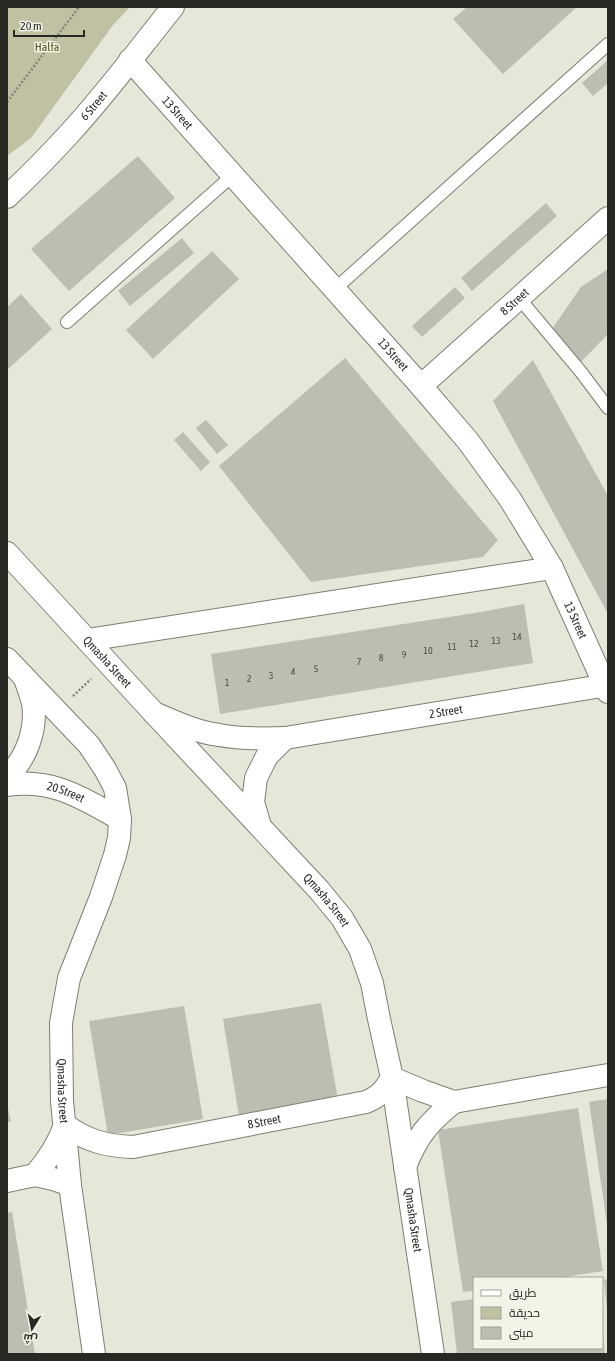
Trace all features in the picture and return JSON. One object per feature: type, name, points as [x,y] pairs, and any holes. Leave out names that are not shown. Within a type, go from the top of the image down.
[{"type":"street","name":"6 Street","points":[[7,197],[69,134],[173,7]]},
{"type":"street","name":"13 Street","points":[[130,60],[335,289],[468,441],[510,500],[552,568],[607,688]]},
{"type":"street","name":"8 Street","points":[[421,386],[608,218]]},
{"type":"street","name":"Qmasha Street","points":[[7,553],[108,664],[260,826],[342,918],[360,949],[372,983],[392,1078],[433,1354]]},
{"type":"street","points":[[87,640],[552,568]]},
{"type":"street","name":"Qmasha Street","points":[[7,659],[89,745],[105,769],[115,788],[120,819],[119,838],[115,855],[101,897],[69,978],[61,1023],[62,1101],[70,1185],[94,1354]]},
{"type":"street","points":[[7,776],[12,772],[26,751],[33,727],[33,703],[25,679]]},
{"type":"street","name":"2 Street","points":[[154,713],[185,726],[218,735],[251,739],[285,738],[607,688]]},
{"type":"street","points":[[260,826],[253,802],[256,778],[267,756],[285,738]]},
{"type":"street","name":"20 Street","points":[[7,785],[22,783],[51,786],[78,796],[120,819]]},
{"type":"street","points":[[405,1167],[413,1148],[424,1130],[438,1114],[454,1102],[608,1075]]},
{"type":"street","name":"8 Street","points":[[65,1125],[87,1139],[99,1143],[133,1147],[366,1102],[384,1091],[392,1078]]},
{"type":"street","points":[[392,1078],[454,1102]]},
{"type":"street","points":[[35,1175],[53,1152],[65,1125]]},
{"type":"street","points":[[7,1180],[35,1175],[70,1185]]},
{"type":"lane","points":[[335,289],[608,44]]},
{"type":"lane","points":[[67,322],[233,175]]},
{"type":"lane","points":[[518,298],[581,372],[608,408]]},
{"type":"path","points":[[7,102],[78,7]]},
{"type":"path","points":[[56,712],[108,664]]},
{"type":"green space","name":"Halfa","points":[[7,7],[130,7],[113,25],[31,138],[7,156]]},
{"type":"building","points":[[467,7],[577,7],[503,74],[453,19]]},
{"type":"building","points":[[608,60],[608,83],[593,96],[582,83]]},
{"type":"building","points":[[138,156],[175,198],[69,291],[31,249]]},
{"type":"building","points":[[546,203],[557,216],[472,291],[461,278]]},
{"type":"building","points":[[182,238],[194,253],[130,306],[118,291]]},
{"type":"building","points":[[212,251],[239,279],[153,359],[126,330]]},
{"type":"building","points":[[608,269],[608,334],[581,362],[550,332],[581,287]]},
{"type":"building","points":[[455,287],[465,298],[422,337],[412,326]]},
{"type":"building","points":[[21,294],[52,329],[7,370],[7,307]]},
{"type":"building","points":[[345,358],[498,540],[483,557],[311,582],[219,466]]},
{"type":"building","points":[[533,360],[608,496],[608,614],[493,401]]},
{"type":"building","points":[[206,420],[228,445],[217,454],[196,428]]},
{"type":"building","points":[[183,432],[210,462],[201,471],[174,440]]},
{"type":"building","points":[[524,604],[533,663],[220,714],[211,654]]},
{"type":"building","points":[[321,1003],[338,1100],[239,1116],[223,1019]]},
{"type":"building","points":[[184,1006],[203,1119],[108,1135],[89,1021]]},
{"type":"building","points":[[608,1099],[608,1224],[607,1224],[589,1102]]},
{"type":"building","points":[[7,1104],[11,1122],[7,1122]]},
{"type":"building","points":[[578,1108],[603,1271],[564,1277],[473,1277],[473,1291],[463,1292],[438,1130]]},
{"type":"building","points":[[12,1212],[35,1354],[7,1354],[7,1213]]},
{"type":"building","points":[[608,1279],[608,1310],[607,1310],[604,1280]]},
{"type":"building","points":[[473,1299],[473,1349],[603,1349],[603,1336],[605,1354],[457,1354],[451,1302]]}]
